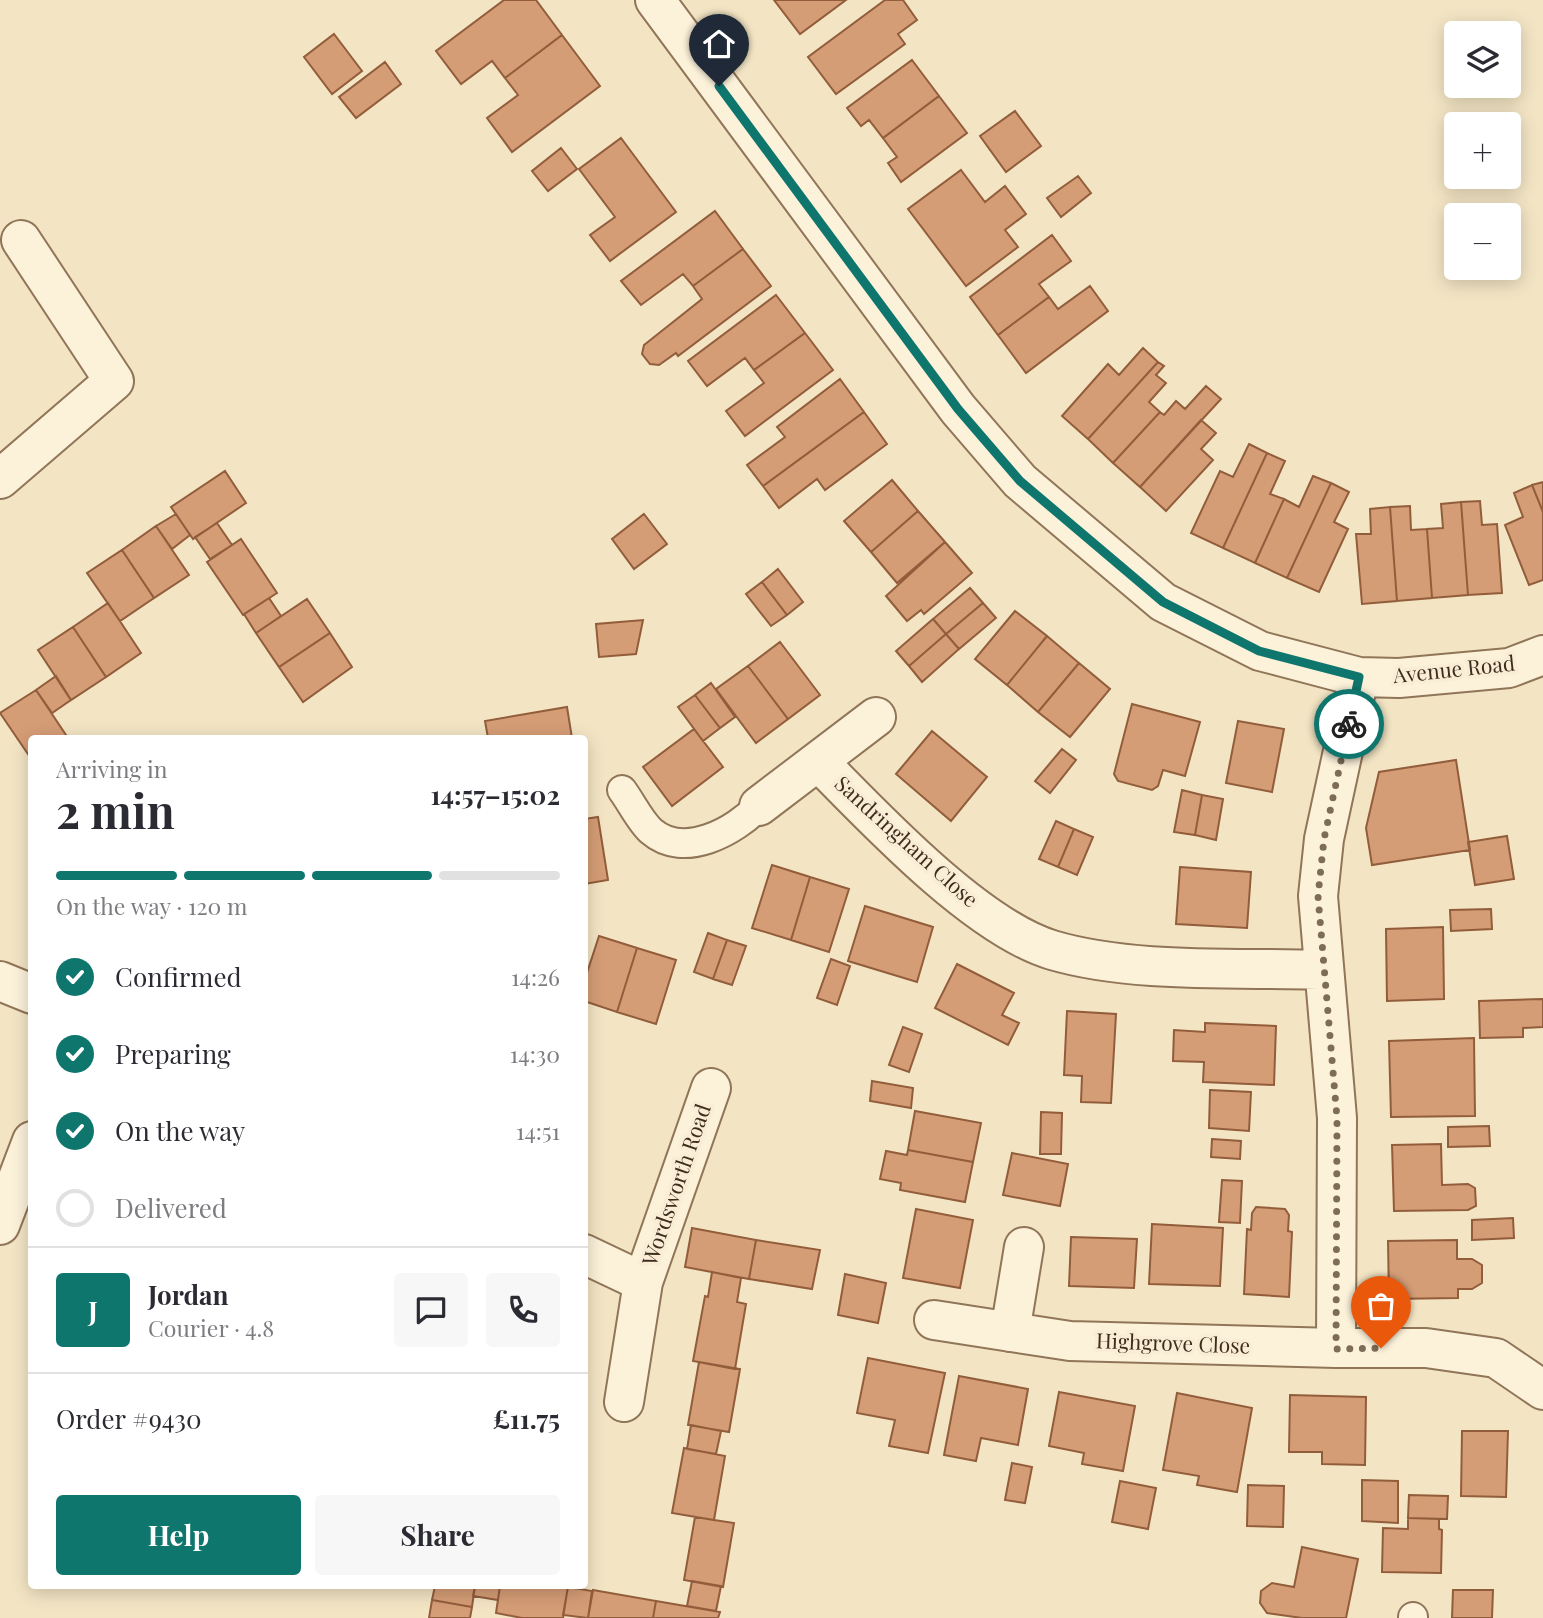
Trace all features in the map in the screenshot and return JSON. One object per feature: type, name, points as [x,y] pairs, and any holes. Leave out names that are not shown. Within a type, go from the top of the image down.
[{"type":"street","name":"Avenue Road","points":[[655,0],[958,409],[1020,481],[1163,602],[1259,651],[1359,677],[1399,678],[1510,668],[1543,655]]},
{"type":"street","points":[[0,479],[114,380],[21,240]]},
{"type":"street","points":[[1336,1349],[1337,1118],[1318,896],[1323,851],[1359,677]]},
{"type":"street","name":"Sandringham Close","points":[[759,806],[876,717]]},
{"type":"street","name":"Sandringham Close","points":[[818,761],[941,880],[1001,924],[1051,950],[1136,964],[1323,970]]},
{"type":"street","points":[[0,981],[28,992]]},
{"type":"street","name":"Wordsworth Road","points":[[624,1402],[643,1282],[711,1088]]},
{"type":"street","points":[[0,1225],[28,1152]]},
{"type":"street","points":[[1010,1332],[1024,1247]]},
{"type":"street","name":"Wordsworth Road","points":[[588,1256],[643,1282]]},
{"type":"street","name":"Highgrove Close","points":[[934,1320],[1070,1341],[1336,1349],[1426,1348],[1496,1358],[1543,1390]]},
{"type":"lane","points":[[622,790],[652,832],[676,841],[707,841],[743,823],[759,806]]},
{"type":"building","points":[[504,0],[536,0],[562,35],[505,78],[492,61],[461,84],[436,51]]},
{"type":"building","points":[[774,0],[846,0],[800,34]]},
{"type":"building","points":[[885,0],[903,0],[917,20],[898,34],[905,44],[836,94],[808,57]]},
{"type":"building","points":[[334,34],[362,71],[332,94],[304,57]]},
{"type":"building","points":[[562,35],[600,86],[512,152],[487,118],[518,95],[505,78]]},
{"type":"building","points":[[912,60],[939,96],[883,138],[869,120],[861,126],[847,108]]},
{"type":"building","points":[[385,62],[401,84],[356,118],[339,97]]},
{"type":"building","points":[[939,96],[967,133],[901,182],[888,163],[897,157],[883,138]]},
{"type":"building","points":[[1015,111],[1041,146],[1006,172],[980,136]]},
{"type":"building","points":[[621,138],[676,212],[610,261],[590,235],[615,217],[579,169]]},
{"type":"building","points":[[561,148],[577,169],[548,191],[532,171]]},
{"type":"building","points":[[961,170],[985,202],[1005,186],[1026,214],[1005,230],[1018,247],[966,286],[908,209]]},
{"type":"building","points":[[1078,176],[1091,193],[1061,217],[1047,198]]},
{"type":"building","points":[[715,211],[743,249],[693,286],[683,274],[641,305],[621,281]]},
{"type":"building","points":[[1052,235],[1071,261],[1039,284],[1049,297],[998,335],[970,297]]},
{"type":"building","points":[[743,249],[771,286],[678,356],[676,353],[659,365],[650,364],[642,354],[644,345],[702,299],[693,286]]},
{"type":"building","points":[[1090,286],[1108,311],[1026,373],[998,335],[1049,297],[1058,309]]},
{"type":"building","points":[[776,295],[805,333],[754,370],[745,358],[707,386],[688,361]]},
{"type":"building","points":[[805,333],[833,370],[745,436],[726,411],[764,383],[754,370]]},
{"type":"building","points":[[1143,348],[1158,362],[1088,439],[1062,416],[1108,364],[1119,375]]},
{"type":"building","points":[[1158,362],[1164,366],[1156,375],[1166,383],[1149,402],[1160,412],[1113,463],[1088,439]]},
{"type":"building","points":[[840,379],[864,412],[763,486],[747,465],[785,437],[777,427]]},
{"type":"building","points":[[1206,386],[1221,399],[1140,487],[1113,463],[1160,412],[1164,415],[1176,401],[1185,409]]},
{"type":"building","points":[[864,412],[887,444],[825,490],[817,479],[779,508],[763,486]]},
{"type":"building","points":[[1201,420],[1216,433],[1201,449],[1213,460],[1166,511],[1140,487]]},
{"type":"building","points":[[1249,444],[1267,453],[1223,548],[1191,533],[1220,471],[1233,477]]},
{"type":"building","points":[[1267,453],[1285,461],[1270,494],[1284,499],[1255,563],[1223,548]]},
{"type":"building","points":[[225,471],[246,503],[193,539],[171,507]]},
{"type":"building","points":[[1313,476],[1331,483],[1287,578],[1255,563],[1284,499],[1299,507]]},
{"type":"building","points":[[892,480],[918,511],[871,552],[844,521]]},
{"type":"building","points":[[1543,482],[1543,512],[1532,485]]},
{"type":"building","points":[[1331,483],[1349,492],[1334,522],[1348,529],[1319,592],[1287,578]]},
{"type":"building","points":[[1532,485],[1543,512],[1543,580],[1529,585],[1505,525],[1523,517],[1514,493]]},
{"type":"building","points":[[1480,501],[1482,525],[1497,524],[1502,593],[1468,595],[1461,502]]},
{"type":"building","points":[[1461,502],[1468,595],[1432,598],[1427,529],[1443,528],[1441,504]]},
{"type":"building","points":[[1410,506],[1411,530],[1427,529],[1432,598],[1397,601],[1390,507]]},
{"type":"building","points":[[1390,507],[1397,601],[1362,604],[1356,534],[1371,534],[1370,509]]},
{"type":"building","points":[[918,511],[945,542],[897,583],[871,552]]},
{"type":"building","points":[[176,514],[190,535],[172,549],[156,526]]},
{"type":"building","points":[[644,514],[667,544],[634,569],[612,539]]},
{"type":"building","points":[[217,523],[232,545],[210,559],[195,537]]},
{"type":"building","points":[[156,526],[189,575],[154,598],[122,550]]},
{"type":"building","points":[[241,539],[277,593],[243,615],[207,562]]},
{"type":"building","points":[[945,542],[972,573],[924,614],[921,610],[907,621],[886,596]]},
{"type":"building","points":[[122,550],[154,598],[120,621],[87,573]]},
{"type":"building","points":[[778,569],[803,602],[787,615],[762,582]]},
{"type":"building","points":[[762,582],[787,615],[771,626],[746,594]]},
{"type":"building","points":[[970,588],[983,603],[946,634],[933,619]]},
{"type":"building","points":[[269,598],[281,616],[256,633],[244,614]]},
{"type":"building","points":[[307,599],[330,633],[279,667],[256,633]]},
{"type":"building","points":[[108,603],[141,653],[106,677],[73,627]]},
{"type":"building","points":[[983,603],[996,618],[959,649],[946,634]]},
{"type":"building","points":[[1015,611],[1047,636],[1007,685],[975,659]]},
{"type":"building","points":[[933,619],[946,634],[909,666],[896,651]]},
{"type":"building","points":[[643,620],[636,654],[599,657],[596,624]]},
{"type":"building","points":[[73,627],[106,677],[71,700],[38,650]]},
{"type":"building","points":[[330,633],[352,667],[303,702],[279,667]]},
{"type":"building","points":[[946,634],[959,649],[922,682],[909,666]]},
{"type":"building","points":[[1047,636],[1079,663],[1038,712],[1007,685]]},
{"type":"building","points":[[780,642],[820,695],[788,719],[748,666]]},
{"type":"building","points":[[1079,663],[1110,689],[1070,737],[1038,712]]},
{"type":"building","points":[[748,666],[788,719],[756,743],[716,689]]},
{"type":"building","points":[[56,676],[71,700],[52,713],[36,690]]},
{"type":"building","points":[[711,683],[735,717],[720,728],[695,695]]},
{"type":"building","points":[[36,690],[66,735],[28,735],[28,754],[0,713]]},
{"type":"building","points":[[695,695],[720,728],[703,741],[678,707]]},
{"type":"building","points":[[1132,704],[1200,722],[1185,776],[1163,770],[1158,786],[1152,790],[1118,781],[1114,774]]},
{"type":"building","points":[[567,707],[572,735],[487,735],[485,721]]},
{"type":"building","points":[[1238,721],[1284,729],[1272,792],[1226,783]]},
{"type":"building","points":[[694,729],[723,767],[672,806],[643,767]]},
{"type":"building","points":[[932,731],[987,777],[951,821],[896,774]]},
{"type":"building","points":[[1062,749],[1076,760],[1050,793],[1035,781]]},
{"type":"building","points":[[1456,760],[1470,850],[1372,865],[1366,828],[1379,772]]},
{"type":"building","points":[[1182,790],[1202,795],[1195,835],[1174,832]]},
{"type":"building","points":[[1202,795],[1223,799],[1216,840],[1195,835]]},
{"type":"building","points":[[598,817],[608,880],[588,883],[588,818]]},
{"type":"building","points":[[1056,821],[1074,829],[1058,867],[1039,859]]},
{"type":"building","points":[[1074,829],[1093,837],[1077,875],[1058,867]]},
{"type":"building","points":[[1507,836],[1514,879],[1475,885],[1468,842]]},
{"type":"building","points":[[772,865],[810,877],[791,940],[752,928]]},
{"type":"building","points":[[1180,867],[1251,872],[1247,928],[1176,924]]},
{"type":"building","points":[[810,877],[849,889],[829,952],[791,940]]},
{"type":"building","points":[[865,906],[933,927],[917,982],[848,961]]},
{"type":"building","points":[[1491,909],[1492,929],[1451,931],[1450,910]]},
{"type":"building","points":[[1443,927],[1444,999],[1387,1001],[1386,929]]},
{"type":"building","points":[[708,933],[727,940],[713,979],[694,972]]},
{"type":"building","points":[[599,936],[637,948],[617,1012],[588,1002],[588,970]]},
{"type":"building","points":[[727,940],[746,946],[732,985],[713,979]]},
{"type":"building","points":[[637,948],[676,960],[656,1024],[617,1012]]},
{"type":"building","points":[[831,959],[850,966],[837,1005],[817,998]]},
{"type":"building","points":[[957,964],[1014,993],[1002,1015],[1019,1023],[1008,1045],[935,1008]]},
{"type":"building","points":[[1543,999],[1543,1027],[1523,1028],[1523,1037],[1480,1038],[1479,1001]]},
{"type":"building","points":[[1067,1011],[1116,1014],[1111,1103],[1081,1102],[1082,1076],[1064,1075]]},
{"type":"building","points":[[1205,1023],[1276,1026],[1274,1085],[1203,1082],[1204,1062],[1173,1061],[1174,1030],[1205,1032]]},
{"type":"building","points":[[903,1027],[922,1034],[909,1072],[889,1065]]},
{"type":"building","points":[[1474,1038],[1475,1116],[1391,1117],[1389,1041]]},
{"type":"building","points":[[872,1081],[913,1088],[911,1108],[870,1101]]},
{"type":"building","points":[[1210,1090],[1251,1092],[1249,1131],[1209,1128]]},
{"type":"building","points":[[915,1111],[981,1123],[973,1162],[908,1150]]},
{"type":"building","points":[[1041,1112],[1062,1113],[1061,1154],[1040,1154]]},
{"type":"building","points":[[1489,1126],[1490,1146],[1448,1147],[1448,1127]]},
{"type":"building","points":[[1212,1139],[1241,1141],[1240,1159],[1211,1157]]},
{"type":"building","points":[[1441,1144],[1442,1185],[1468,1184],[1475,1188],[1476,1206],[1468,1210],[1394,1211],[1392,1145]]},
{"type":"building","points":[[908,1150],[973,1162],[965,1202],[900,1190],[901,1183],[880,1179],[886,1151],[907,1155]]},
{"type":"building","points":[[1012,1153],[1068,1164],[1060,1206],[1003,1195]]},
{"type":"building","points":[[1222,1180],[1242,1181],[1240,1223],[1219,1222]]},
{"type":"building","points":[[1256,1207],[1285,1209],[1289,1215],[1288,1231],[1292,1232],[1289,1297],[1244,1294],[1247,1229],[1251,1230],[1252,1213]]},
{"type":"building","points":[[916,1209],[973,1220],[960,1288],[903,1278]]},
{"type":"building","points":[[1513,1218],[1514,1238],[1472,1240],[1472,1220]]},
{"type":"building","points":[[1152,1224],[1223,1228],[1220,1286],[1149,1284]]},
{"type":"building","points":[[692,1228],[756,1240],[749,1279],[685,1267]]},
{"type":"building","points":[[1071,1237],[1137,1239],[1134,1288],[1069,1286]]},
{"type":"building","points":[[756,1240],[820,1250],[812,1289],[749,1279]]},
{"type":"building","points":[[1457,1240],[1457,1259],[1472,1259],[1482,1265],[1482,1283],[1472,1289],[1458,1289],[1458,1298],[1389,1299],[1388,1241]]},
{"type":"building","points":[[712,1272],[741,1278],[737,1302],[746,1304],[735,1369],[693,1361]]},
{"type":"building","points":[[845,1274],[886,1283],[878,1323],[838,1315]]},
{"type":"building","points":[[868,1358],[945,1373],[928,1453],[889,1446],[895,1420],[857,1413]]},
{"type":"building","points":[[699,1362],[740,1369],[729,1432],[688,1425]]},
{"type":"building","points":[[959,1376],[1028,1389],[1018,1445],[981,1438],[976,1461],[944,1455]]},
{"type":"building","points":[[1059,1392],[1135,1406],[1123,1471],[1082,1464],[1084,1453],[1049,1446]]},
{"type":"building","points":[[1177,1393],[1252,1408],[1237,1492],[1197,1485],[1199,1476],[1163,1470]]},
{"type":"building","points":[[1290,1395],[1366,1397],[1365,1465],[1322,1464],[1322,1452],[1289,1452]]},
{"type":"building","points":[[691,1425],[721,1431],[716,1454],[687,1449]]},
{"type":"building","points":[[1462,1431],[1508,1431],[1506,1497],[1461,1496]]},
{"type":"building","points":[[684,1448],[725,1456],[714,1520],[672,1513]]},
{"type":"building","points":[[1012,1463],[1032,1467],[1025,1503],[1005,1500]]},
{"type":"building","points":[[1362,1480],[1398,1481],[1398,1523],[1362,1521]]},
{"type":"building","points":[[1120,1481],[1156,1488],[1148,1529],[1112,1522]]},
{"type":"building","points":[[1248,1485],[1284,1486],[1283,1527],[1247,1526]]},
{"type":"building","points":[[1409,1495],[1448,1496],[1447,1519],[1408,1518]]},
{"type":"building","points":[[695,1517],[734,1523],[723,1587],[684,1580]]},
{"type":"building","points":[[1408,1518],[1439,1519],[1439,1529],[1442,1530],[1441,1573],[1382,1572],[1383,1528],[1408,1529]]},
{"type":"building","points":[[1302,1547],[1358,1559],[1346,1618],[1302,1618],[1267,1613],[1260,1603],[1261,1591],[1272,1583],[1294,1587]]},
{"type":"building","points":[[692,1581],[721,1586],[716,1611],[687,1606]]},
{"type":"building","points":[[434,1589],[475,1589],[472,1607],[432,1600]]},
{"type":"building","points":[[474,1589],[500,1589],[498,1600],[473,1596]]},
{"type":"building","points":[[500,1589],[568,1589],[563,1618],[522,1618],[496,1613]]},
{"type":"building","points":[[568,1589],[592,1591],[588,1618],[563,1615]]},
{"type":"building","points":[[593,1590],[656,1601],[653,1618],[588,1618]]},
{"type":"building","points":[[1453,1590],[1493,1590],[1492,1618],[1452,1618]]},
{"type":"building","points":[[432,1600],[472,1607],[470,1618],[429,1618]]},
{"type":"building","points":[[656,1601],[720,1612],[718,1618],[653,1618]]},
{"type":"way so far","points":[[1349,724],[1324,839],[1318,896],[1337,1118],[1336,1349],[1381,1348]]},
{"type":"route","points":[[719,86],[958,409],[1020,481],[1163,602],[1259,651],[1359,677],[1349,724]]}]
